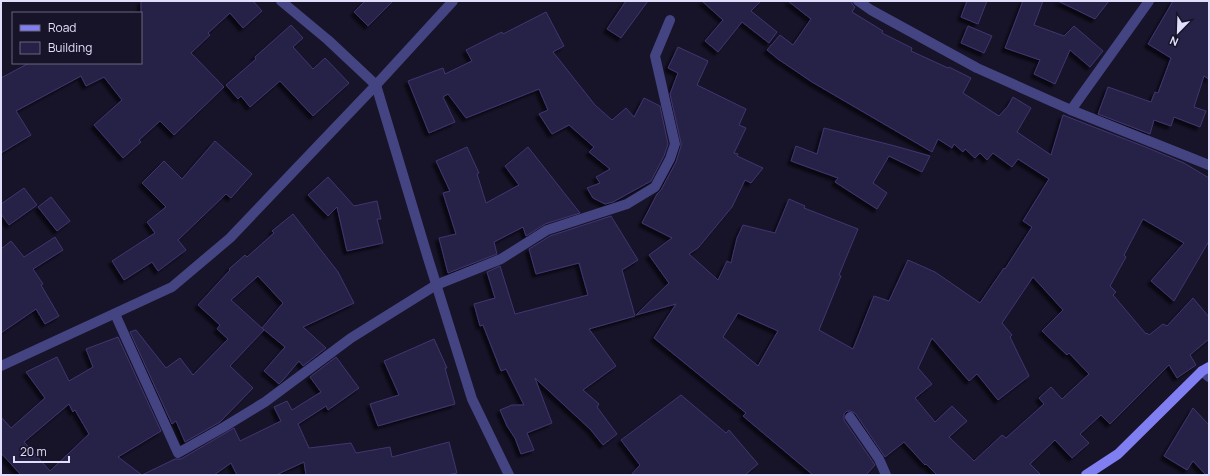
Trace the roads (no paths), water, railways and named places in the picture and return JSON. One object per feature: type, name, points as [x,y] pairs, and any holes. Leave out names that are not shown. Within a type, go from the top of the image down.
[{"type":"street","points":[[280,1],[328,40],[376,85],[472,399],[509,475]]},
{"type":"street","points":[[1,366],[172,287],[230,238],[376,85],[453,1]]},
{"type":"street","points":[[858,1],[871,10],[977,68],[1071,110],[1209,165]]},
{"type":"street","points":[[1071,110],[1149,1]]},
{"type":"street","points":[[115,314],[178,453],[265,402],[351,338],[436,285],[501,259],[547,230],[627,204],[655,187],[670,159],[675,144],[655,56],[670,20]]},
{"type":"street","points":[[1086,475],[1118,454],[1207,372]]},
{"type":"street","points":[[850,417],[880,460],[886,475]]}]
